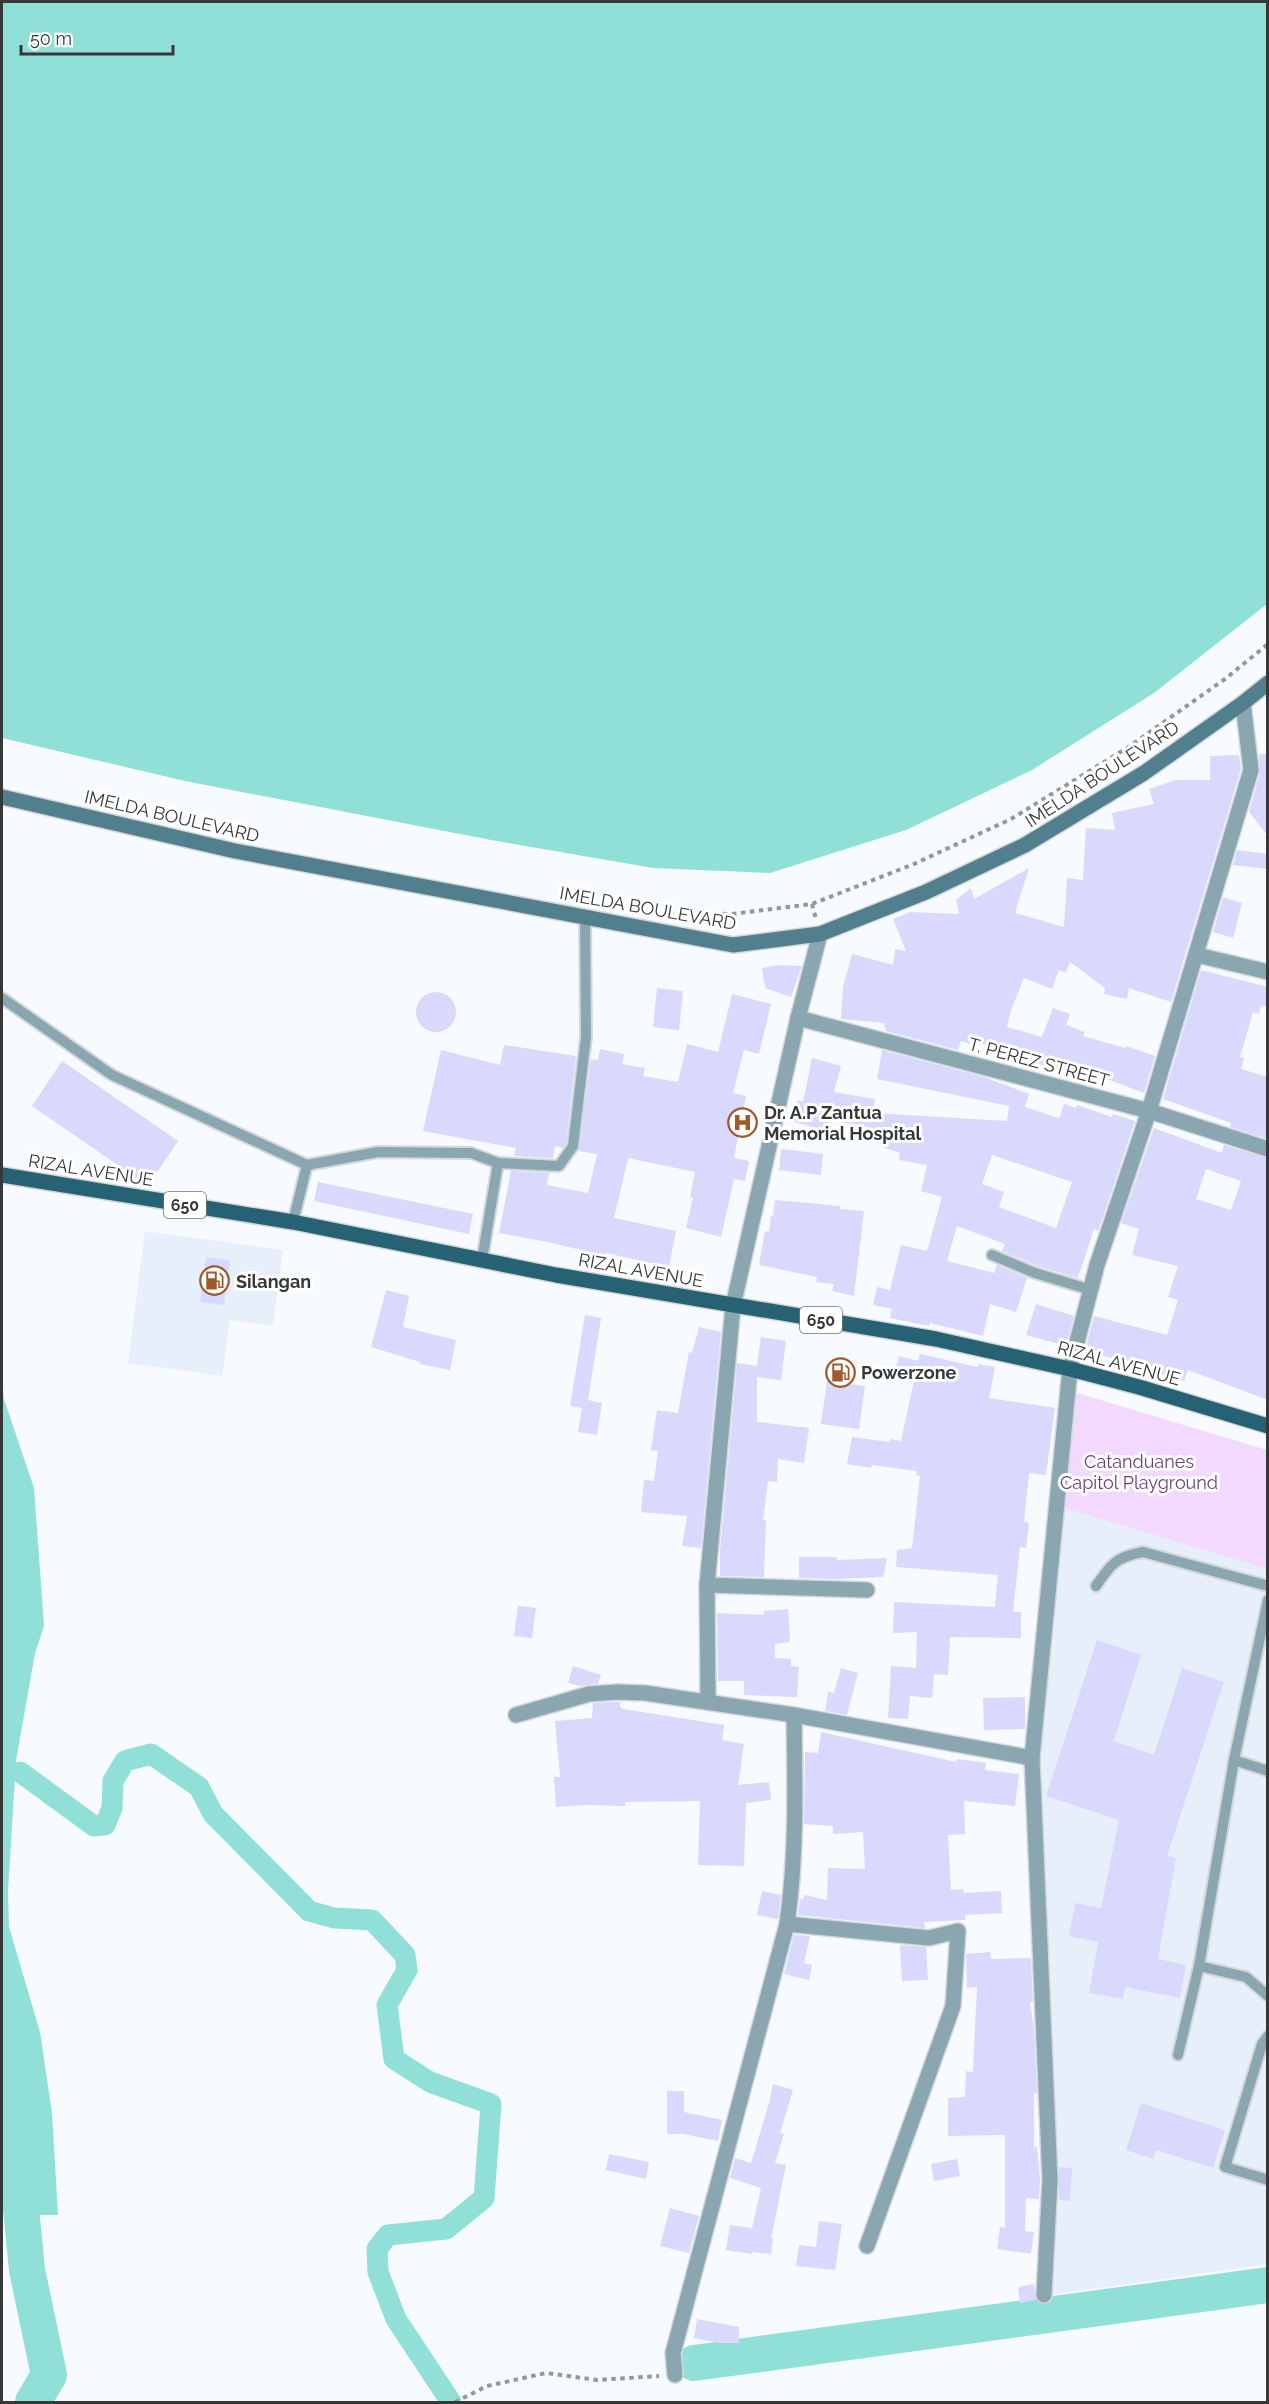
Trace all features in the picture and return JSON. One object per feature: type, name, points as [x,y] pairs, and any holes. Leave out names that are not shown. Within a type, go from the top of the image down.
[{"type":"main road","name":"IMELDA BOULEVARD","points":[[2,797],[235,851],[733,945],[820,934],[926,892],[1025,845],[1144,773],[1268,683]]},
{"type":"main road","name":"RIZAL AVENUE","points":[[2,1175],[293,1222],[482,1260],[733,1306],[936,1339],[1139,1387],[1268,1426]]},
{"type":"street","points":[[1044,2295],[1050,2180],[1032,1758],[1070,1369],[1096,1265],[1149,1112],[1251,770],[1243,703]]},
{"type":"street","points":[[1251,770],[1268,770]]},
{"type":"street","points":[[708,1701],[707,1586],[733,1306],[798,1018],[820,934]]},
{"type":"street","points":[[1197,955],[1268,972]]},
{"type":"street","name":"T. PEREZ STREET","points":[[798,1018],[1149,1112],[1268,1149]]},
{"type":"street","points":[[707,1586],[867,1590]]},
{"type":"street","points":[[516,1715],[589,1694],[616,1692],[708,1701],[1032,1758]]},
{"type":"street","points":[[675,2375],[673,2353],[787,1924],[796,1836],[794,1715]]},
{"type":"street","points":[[787,1924],[929,1938],[958,1931],[953,2006],[867,2246]]},
{"type":"lane","points":[[2,998],[112,1075],[308,1165],[378,1152],[471,1153],[498,1162],[559,1166],[573,1146],[586,1037],[585,917]]},
{"type":"lane","points":[[482,1260],[498,1162]]},
{"type":"lane","points":[[293,1222],[308,1165]]},
{"type":"lane","points":[[992,1255],[1035,1273],[1091,1290]]},
{"type":"lane","points":[[1096,1586],[1108,1568],[1123,1556],[1143,1552],[1268,1586]]},
{"type":"lane","points":[[1178,2055],[1199,1966],[1234,1760],[1268,1600]]},
{"type":"lane","points":[[1234,1760],[1268,1771]]},
{"type":"lane","points":[[1199,1966],[1246,1977],[1268,1996]]},
{"type":"lane","points":[[1268,2036],[1262,2044],[1225,2167],[1268,2180]]},
{"type":"path","points":[[660,912],[732,915],[812,904],[914,864],[1011,819],[1127,748],[1225,679],[1268,644]]},
{"type":"path","points":[[455,2403],[487,2386],[546,2373],[597,2380],[675,2375]]},
{"type":"shaded area","points":[[2,2],[1267,2],[1267,604],[1154,693],[1032,770],[906,830],[770,873],[653,868],[491,840],[185,781],[2,738]]},
{"type":"shaded area","points":[[145,1231],[283,1250],[273,1326],[230,1320],[222,1376],[128,1363]]},
{"type":"shaded area","points":[[2,1383],[4,1399],[34,1488],[44,1626],[35,1653],[16,1761],[8,1891],[9,1927],[40,2032],[52,2113],[58,2215],[6,2215],[2,2146]]},
{"type":"shaded area","points":[[1267,1450],[1268,2264],[1050,2295],[1048,1972],[1040,1762],[1061,1507]]},
{"type":"green space","name":"Catanduanes Capitol Playground","points":[[1074,1392],[1267,1450],[1268,1564],[1265,1568],[1061,1507]]},
{"type":"building","points":[[1259,754],[1268,754],[1268,836],[1249,812],[1260,773]]},
{"type":"building","points":[[1239,755],[1241,769],[1171,1002],[1129,988],[1127,999],[1104,994],[1105,988],[1070,962],[1066,973],[1059,970],[1052,989],[1024,978],[1011,1010],[1007,1027],[1042,1037],[1053,1008],[1070,1014],[1066,1025],[1085,1032],[1083,1036],[1125,1048],[1126,1046],[1155,1056],[1144,1093],[1107,1079],[1069,1070],[1069,1073],[1010,1054],[1010,1051],[970,1041],[970,1044],[961,1041],[958,1050],[886,1031],[884,1023],[841,1019],[843,987],[852,954],[893,965],[895,949],[906,951],[893,919],[910,912],[959,914],[956,900],[971,888],[974,899],[1029,868],[1015,913],[1064,927],[1067,878],[1083,880],[1086,828],[1115,830],[1112,813],[1154,804],[1149,789],[1176,780],[1210,780],[1210,756]]},
{"type":"building","points":[[1237,850],[1268,854],[1267,869],[1233,865]]},
{"type":"building","points":[[1223,897],[1242,903],[1233,938],[1213,932]]},
{"type":"building","points":[[779,965],[802,966],[791,997],[765,988],[762,968]]},
{"type":"building","points":[[1201,970],[1268,987],[1268,1007],[1261,1005],[1259,1014],[1253,1012],[1240,1057],[1244,1058],[1241,1069],[1268,1077],[1268,1139],[1230,1127],[1231,1123],[1163,1099]]},
{"type":"building","points":[[657,988],[683,991],[679,1030],[653,1027]]},
{"type":"building","points":[[436,992],[444,993],[450,998],[455,1004],[455,1020],[450,1026],[444,1031],[436,1032],[428,1031],[422,1026],[417,1020],[416,1012],[417,1004],[422,998],[428,993]]},
{"type":"building","points":[[732,994],[771,1004],[759,1054],[744,1050],[733,1093],[746,1096],[734,1158],[749,1161],[745,1181],[734,1179],[721,1237],[686,1228],[693,1197],[690,1197],[695,1172],[628,1158],[614,1218],[676,1231],[669,1267],[499,1233],[511,1171],[549,1173],[547,1185],[588,1193],[597,1154],[579,1151],[591,1059],[598,1060],[600,1049],[624,1054],[622,1064],[645,1068],[643,1076],[678,1082],[687,1044],[718,1052]]},
{"type":"building","points":[[504,1045],[576,1056],[566,1143],[563,1148],[555,1146],[553,1158],[514,1156],[516,1148],[423,1131],[441,1050],[500,1065]]},
{"type":"building","points":[[882,1050],[984,1077],[1029,1094],[1025,1107],[1059,1118],[1064,1104],[1076,1108],[1077,1105],[1112,1117],[1113,1114],[1135,1121],[1098,1231],[1094,1229],[1078,1278],[1038,1266],[1002,1251],[1005,1244],[957,1226],[947,1261],[994,1273],[997,1265],[1027,1278],[1016,1312],[990,1304],[983,1336],[930,1323],[929,1326],[890,1318],[892,1309],[873,1305],[877,1287],[890,1290],[901,1245],[927,1251],[942,1197],[921,1191],[927,1165],[899,1160],[900,1153],[880,1146],[884,1131],[828,1119],[826,1131],[791,1121],[797,1100],[803,1102],[812,1058],[841,1066],[834,1092],[875,1099],[873,1113],[1007,1121],[1009,1106],[877,1079]],"holes":[[[992,1155],[1072,1182],[1056,1228],[999,1207],[1004,1192],[982,1184]]]},
{"type":"building","points":[[62,1061],[178,1141],[148,1186],[32,1106]]},
{"type":"building","points":[[1154,1128],[1222,1153],[1224,1145],[1268,1158],[1268,1400],[1188,1370],[1184,1381],[1137,1368],[1138,1365],[1085,1351],[1094,1316],[1167,1335],[1178,1300],[1168,1297],[1178,1266],[1132,1255],[1139,1229],[1121,1223]],"holes":[[[1206,1169],[1241,1181],[1231,1210],[1196,1199]]]},
{"type":"building","points":[[781,1149],[823,1154],[821,1175],[779,1170]]},
{"type":"building","points":[[318,1182],[473,1214],[469,1234],[314,1201]]},
{"type":"building","points":[[775,1200],[840,1206],[840,1209],[864,1211],[854,1296],[832,1291],[834,1284],[816,1282],[817,1277],[759,1265],[765,1231],[769,1232]]},
{"type":"building","name":"Silangan","points":[[206,1257],[230,1260],[224,1305],[200,1302]]},
{"type":"building","points":[[386,1290],[409,1296],[403,1327],[456,1340],[450,1370],[420,1364],[420,1362],[371,1347]]},
{"type":"building","points":[[1036,1304],[1074,1316],[1066,1346],[1026,1335]]},
{"type":"building","points":[[585,1315],[601,1318],[588,1400],[602,1403],[597,1435],[578,1432],[582,1408],[570,1406]]},
{"type":"building","points":[[699,1327],[721,1332],[701,1548],[682,1546],[687,1516],[641,1512],[644,1480],[654,1481],[658,1451],[651,1450],[657,1410],[678,1413],[689,1352],[692,1353]]},
{"type":"building","points":[[761,1337],[786,1341],[781,1380],[757,1377],[757,1422],[809,1428],[804,1463],[778,1459],[777,1482],[768,1481],[763,1520],[766,1520],[764,1577],[720,1576],[720,1551],[737,1363],[757,1366]]},
{"type":"building","points":[[920,1354],[978,1367],[979,1364],[995,1367],[989,1398],[1055,1408],[1046,1475],[1029,1473],[1024,1522],[1029,1523],[1026,1548],[1020,1547],[1013,1612],[1021,1612],[1021,1638],[950,1637],[948,1675],[934,1674],[932,1698],[910,1696],[908,1719],[888,1718],[891,1666],[916,1668],[917,1632],[893,1633],[894,1602],[995,1607],[998,1575],[896,1567],[897,1550],[912,1548],[920,1476],[916,1475],[917,1471],[847,1464],[852,1437],[889,1442],[890,1439],[901,1441],[915,1376],[895,1371],[899,1356],[918,1361]]},
{"type":"building","points":[[827,1381],[865,1386],[859,1429],[821,1424]]},
{"type":"building","points":[[799,1557],[837,1557],[837,1560],[887,1558],[883,1577],[837,1579],[799,1578]]},
{"type":"building","points":[[518,1606],[536,1608],[532,1638],[514,1636]]},
{"type":"building","points":[[788,1609],[790,1642],[775,1644],[775,1658],[791,1659],[791,1666],[799,1667],[797,1697],[744,1695],[744,1681],[718,1681],[717,1613],[764,1615],[764,1611]]},
{"type":"building","points":[[1097,1640],[1141,1655],[1114,1741],[1154,1755],[1182,1668],[1224,1682],[1167,1856],[1176,1858],[1158,1959],[1186,1965],[1180,1998],[1125,1987],[1123,1999],[1089,1993],[1098,1942],[1069,1936],[1075,1903],[1101,1908],[1119,1820],[1046,1796]]},
{"type":"building","points":[[573,1666],[601,1675],[598,1684],[580,1686],[568,1683]]},
{"type":"building","points":[[841,1668],[858,1673],[847,1715],[825,1711],[828,1692],[834,1693]]},
{"type":"building","points":[[1025,1697],[1025,1729],[984,1730],[983,1698]]},
{"type":"building","points":[[620,1702],[620,1707],[623,1709],[724,1725],[722,1740],[744,1744],[738,1785],[769,1782],[771,1800],[746,1803],[744,1866],[698,1865],[700,1801],[625,1802],[625,1806],[556,1807],[554,1777],[560,1777],[555,1721],[592,1718],[593,1703]]},
{"type":"building","points":[[821,1732],[956,1762],[957,1759],[986,1763],[985,1770],[1019,1774],[1015,1806],[964,1801],[965,1834],[948,1835],[951,1890],[963,1889],[964,1893],[1001,1891],[1002,1913],[965,1915],[965,1920],[924,1922],[925,1928],[798,1915],[800,1899],[803,1900],[804,1895],[827,1900],[828,1868],[865,1869],[863,1832],[833,1834],[833,1826],[804,1824],[805,1752],[818,1753]]},
{"type":"building","points":[[762,1891],[781,1895],[778,1919],[757,1915]]},
{"type":"building","points":[[794,1935],[810,1936],[804,1963],[812,1965],[809,1980],[784,1974]]},
{"type":"building","points":[[900,1945],[926,1947],[928,1980],[902,1981]]},
{"type":"building","points":[[990,1952],[991,1959],[1031,1958],[1033,2002],[1030,2002],[1034,2028],[1037,2093],[1034,2093],[1034,2147],[1037,2147],[1040,2180],[1039,2199],[1026,2198],[1025,2231],[1034,2232],[1031,2254],[997,2249],[1000,2227],[1005,2228],[1005,2135],[948,2136],[948,2098],[965,2097],[966,2071],[973,2072],[977,1987],[967,1988],[966,1954]]},
{"type":"building","points":[[773,2084],[793,2090],[780,2133],[784,2134],[775,2163],[786,2165],[771,2239],[773,2239],[771,2254],[726,2250],[730,2225],[752,2228],[761,2188],[730,2178],[735,2158],[751,2163]]},
{"type":"building","points":[[667,2091],[684,2091],[684,2112],[722,2120],[718,2141],[683,2134],[667,2134]]},
{"type":"building","points":[[1141,2103],[1225,2130],[1213,2168],[1156,2150],[1153,2159],[1126,2150]]},
{"type":"building","points":[[609,2154],[649,2162],[646,2179],[606,2170]]},
{"type":"building","points":[[957,2159],[960,2176],[934,2181],[931,2164]]},
{"type":"building","points":[[1059,2167],[1072,2168],[1070,2201],[1059,2200]]},
{"type":"building","points":[[670,2208],[699,2216],[689,2253],[660,2246]]},
{"type":"building","points":[[819,2221],[842,2224],[835,2270],[796,2266],[799,2245],[816,2247]]},
{"type":"building","points":[[1034,2284],[1036,2300],[1020,2303],[1018,2287]]},
{"type":"building","points":[[697,2319],[739,2327],[739,2343],[720,2343],[694,2338]]},
{"type":"waterway","points":[[20,1772],[94,1826],[105,1825],[112,1808],[113,1781],[125,1761],[151,1754],[199,1787],[213,1814],[309,1911],[334,1918],[372,1920],[405,1955],[407,1970],[387,2005],[394,2059],[430,2082],[491,2104],[484,2198],[446,2229],[388,2235],[377,2249],[378,2272],[396,2319],[451,2402]]},
{"type":"waterway","points":[[17,2167],[27,2270],[49,2375],[33,2402]]},
{"type":"waterway","points":[[694,2363],[1268,2285]]},
{"type":"place","name":"Dr. A.P Zantua Memorial Hospital","points":[[743,1122]]},
{"type":"place","name":"Silangan","points":[[215,1281]]},
{"type":"place","name":"Powerzone","points":[[840,1372]]}]
